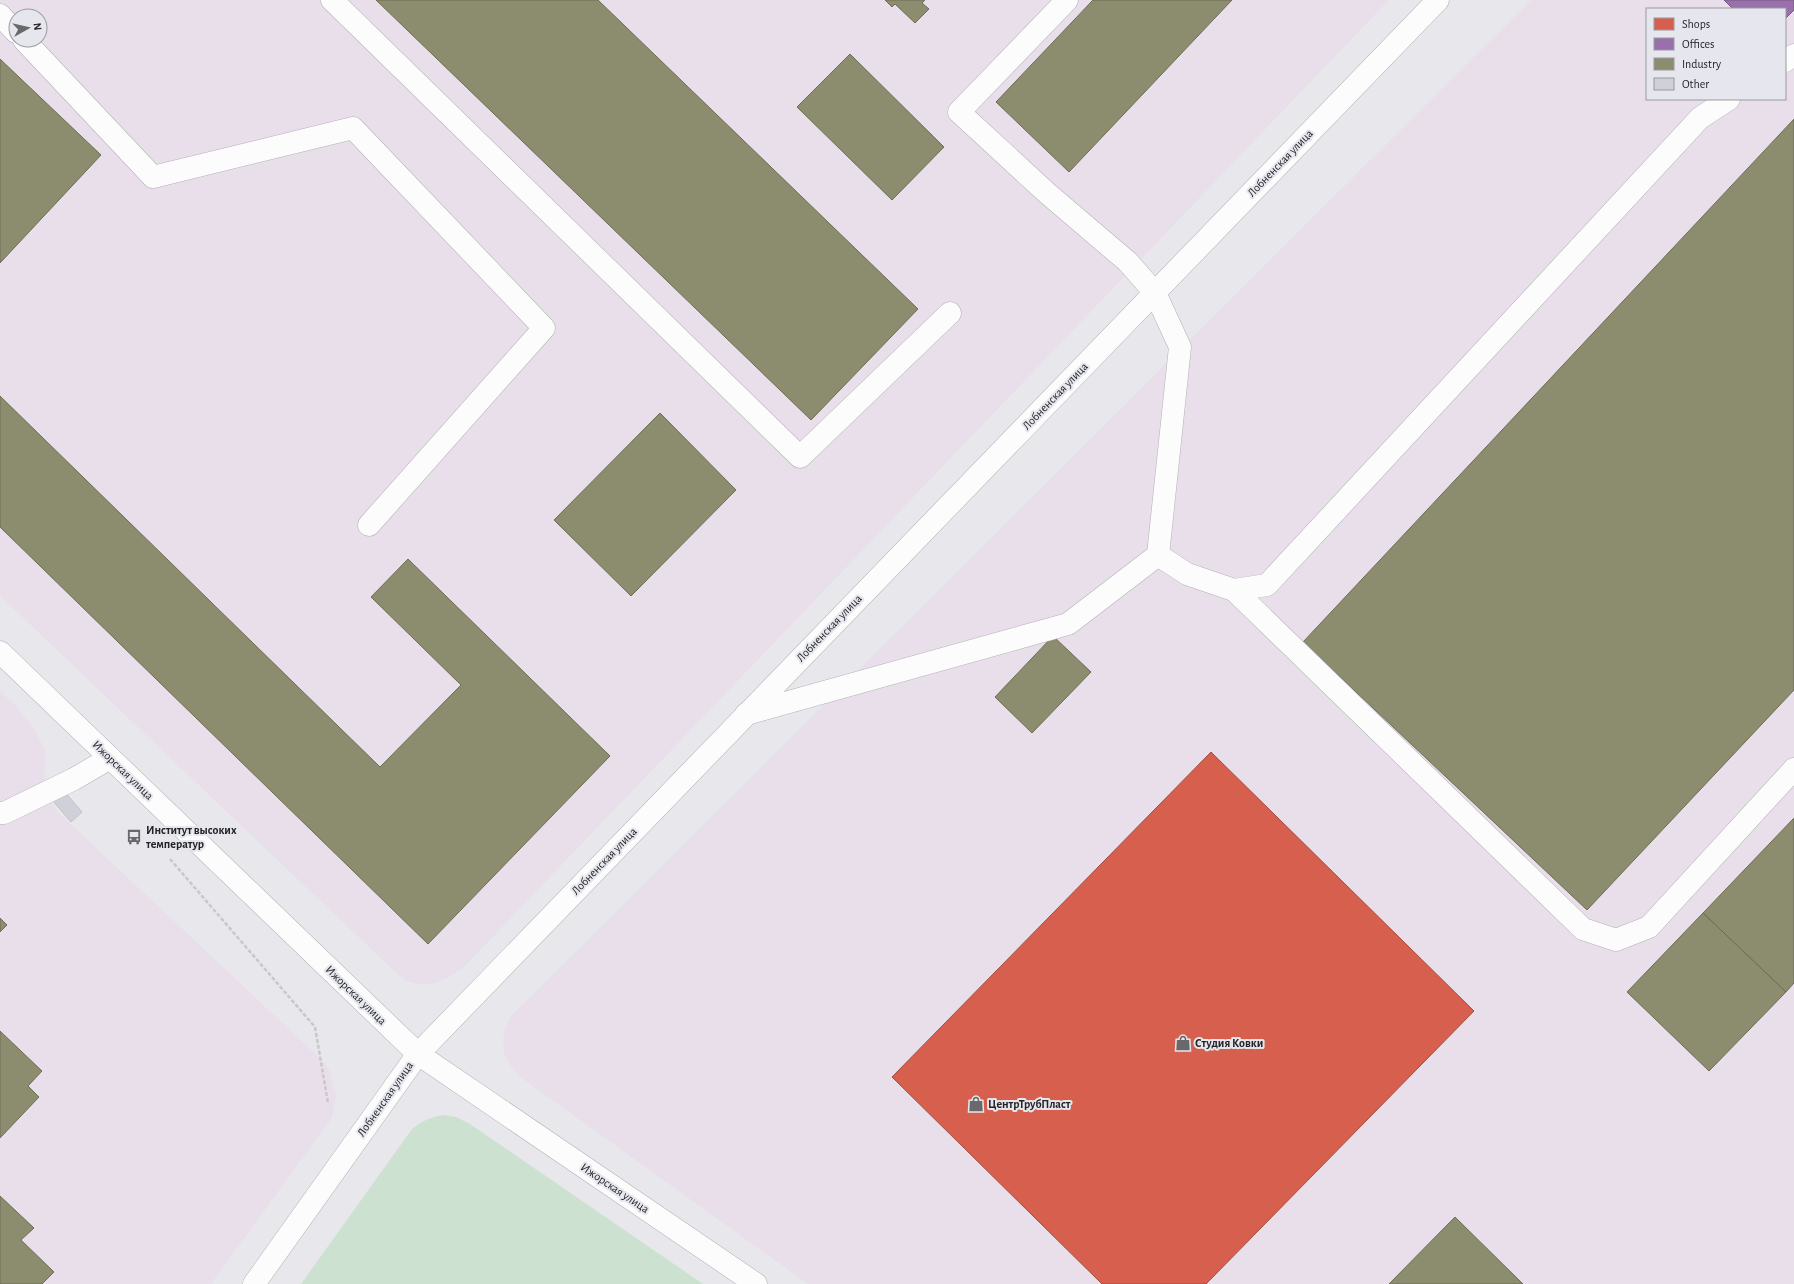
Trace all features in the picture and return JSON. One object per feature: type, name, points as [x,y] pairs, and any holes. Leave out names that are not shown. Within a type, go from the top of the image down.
[{"type":"street","points":[[332,0],[800,457],[950,313]]},
{"type":"street","points":[[745,714],[1068,624],[1158,555],[1180,347],[1156,293],[1128,262],[1047,193],[959,112],[1067,0]]},
{"type":"street","name":"Лобненская улица","points":[[254,1284],[418,1054],[745,714],[1156,293],[1438,0]]},
{"type":"street","points":[[0,14],[8,23]]},
{"type":"street","points":[[32,48],[153,177],[353,128],[544,328],[369,525]]},
{"type":"street","points":[[1786,61],[1794,55]]},
{"type":"street","points":[[1234,590],[1266,586],[1700,118],[1727,100]]},
{"type":"street","points":[[1158,555],[1187,574],[1234,590],[1583,930],[1616,940],[1649,927],[1794,768]]},
{"type":"street","name":"Ижорская улица","points":[[0,652],[418,1054],[756,1284]]},
{"type":"street","points":[[0,813],[4,813],[74,779],[110,758]]},
{"type":"path","points":[[170,858],[315,1027],[328,1103]]},
{"type":"shaded area","points":[[0,0],[1389,0],[464,967],[451,976],[436,983],[423,985],[409,982],[397,974],[0,596]]},
{"type":"shaded area","points":[[1531,0],[1794,0],[1794,1284],[808,1284],[520,1077],[510,1065],[504,1053],[503,1040],[505,1028],[511,1016]]},
{"type":"shaded area","points":[[0,691],[17,707],[35,730],[45,750],[45,792],[58,812],[323,1061],[330,1071],[336,1095],[332,1118],[211,1284],[0,1284]]},
{"type":"green space","points":[[444,1115],[456,1117],[470,1124],[703,1284],[301,1284],[412,1129],[427,1119]]},
{"type":"building: Shops","points":[[1211,752],[1474,1011],[1206,1284],[1102,1284],[892,1077]]},
{"type":"building: Offices","points":[[1724,0],[1794,0],[1794,10],[1786,18],[1786,8],[1732,8]]},
{"type":"building: Industry","points":[[376,0],[598,0],[918,309],[811,420]]},
{"type":"building: Industry","points":[[885,0],[925,0],[922,3],[929,9],[915,23],[895,4],[892,7]]},
{"type":"building: Industry","points":[[1093,0],[1232,0],[1069,172],[996,102]]},
{"type":"building: Industry","points":[[850,54],[944,147],[892,200],[797,107]]},
{"type":"building: Industry","points":[[0,59],[101,155],[0,263]]},
{"type":"building: Industry","points":[[1794,119],[1794,690],[1587,910],[1303,642]]},
{"type":"building: Industry","points":[[0,396],[380,767],[461,685],[371,597],[408,559],[610,756],[428,944],[0,527]]},
{"type":"building: Industry","points":[[660,413],[736,490],[631,596],[554,520]]},
{"type":"building: Industry","points":[[1053,636],[1091,672],[1032,733],[995,697]]},
{"type":"building: Industry","points":[[1794,818],[1794,983],[1786,992],[1703,913]]},
{"type":"building: Industry","points":[[1703,913],[1786,992],[1709,1071],[1627,992]]},
{"type":"building: Industry","points":[[0,918],[7,925],[0,932]]},
{"type":"building: Industry","points":[[0,1031],[42,1071],[28,1086],[39,1097],[0,1138]]},
{"type":"building: Industry","points":[[0,1196],[34,1228],[21,1240],[54,1272],[42,1284],[0,1284]]},
{"type":"building: Industry","points":[[1455,1217],[1523,1284],[1389,1284]]},
{"type":"building: Other","points":[[63,790],[82,812],[71,822],[52,800]]},
{"type":"place","name":"Институт высоких температур","points":[[134,837]]},
{"type":"place","name":"Студия Ковки","points":[[1183,1043]]},
{"type":"place","name":"ЦентрТрубПласт","points":[[976,1104]]}]
